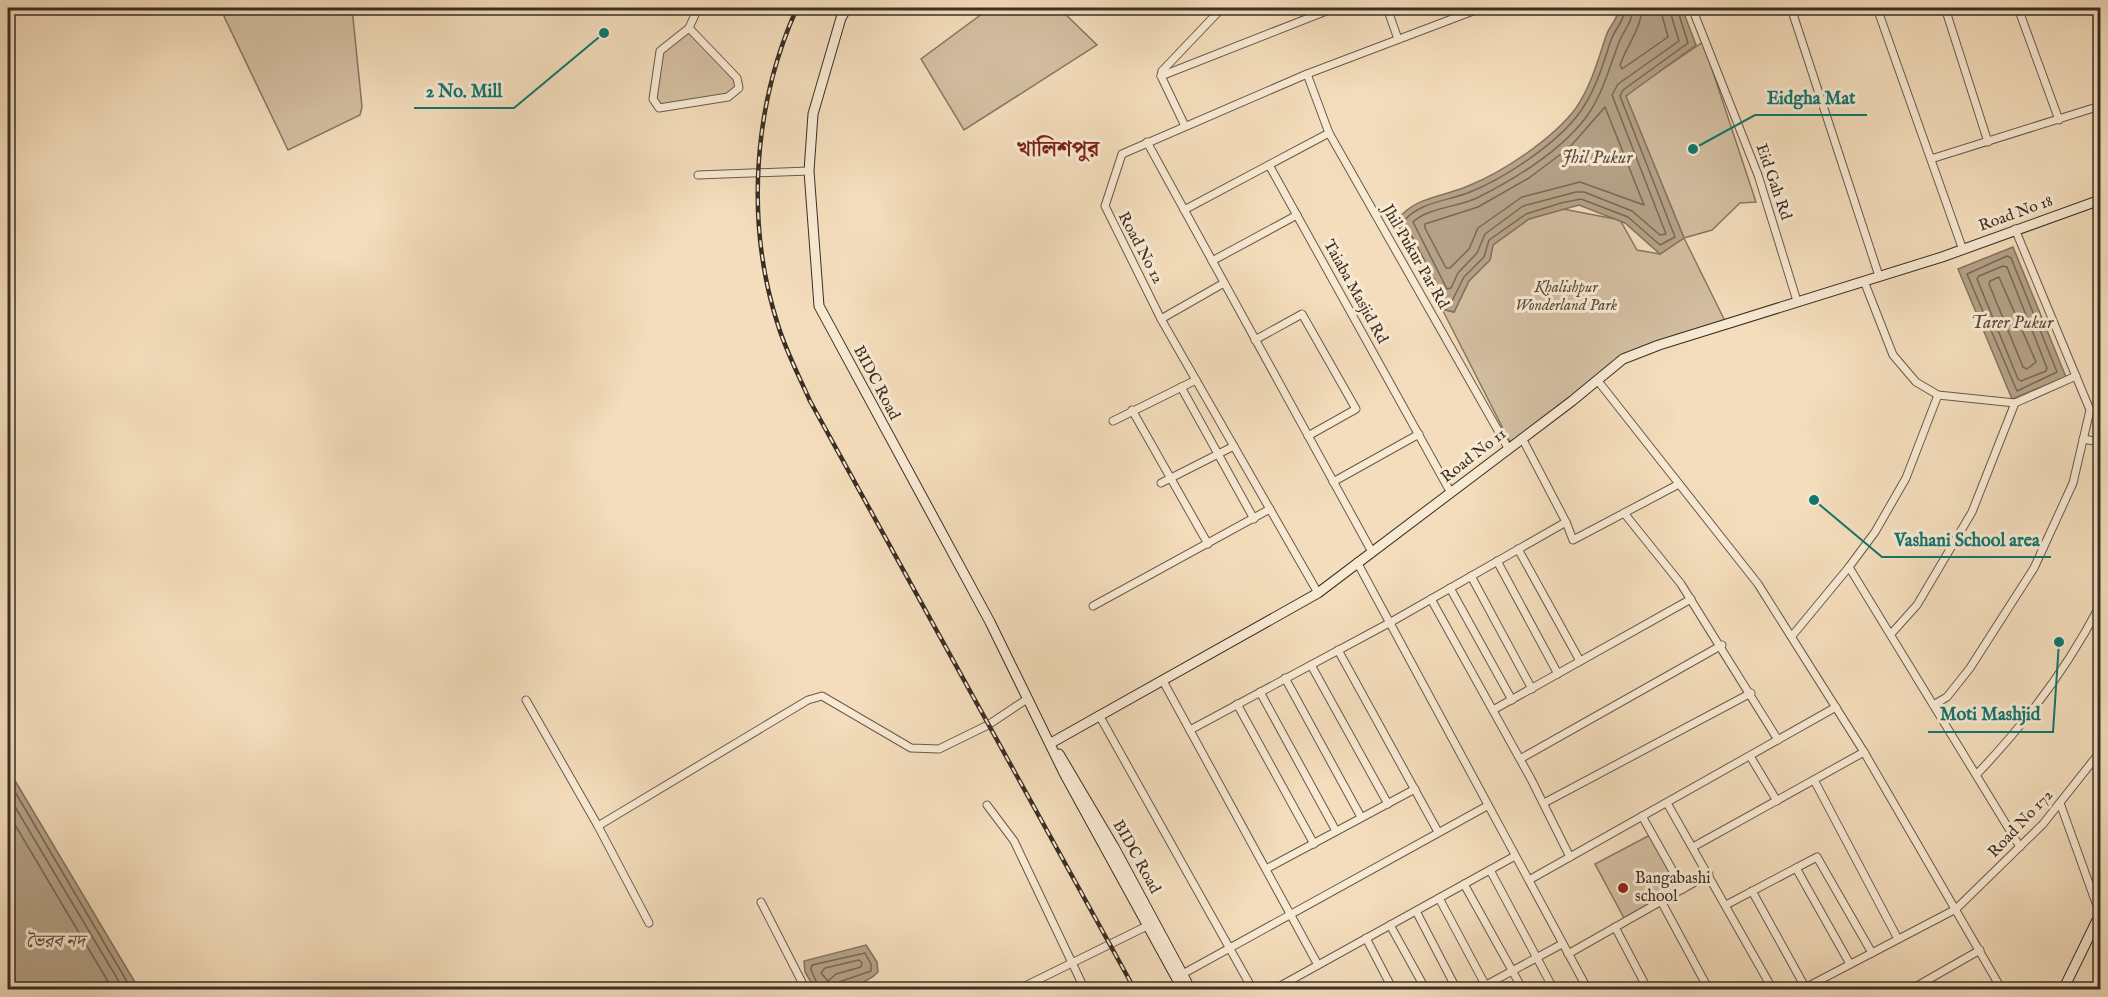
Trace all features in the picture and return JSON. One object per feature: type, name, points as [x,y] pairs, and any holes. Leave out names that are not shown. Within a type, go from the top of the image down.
[{"type":"main road","name":"BIDC Road","points":[[847,8],[815,100],[808,171],[819,306],[990,622],[1027,699],[1051,742],[1064,773],[1149,925],[1191,990]]},
{"type":"main road","name":"Road No 18","points":[[1942,257],[2100,200]]},
{"type":"main road","name":"Road No 11","points":[[1051,742],[1318,593],[1598,381],[1623,359],[1659,345],[1942,257]]},
{"type":"main road","name":"BIDC Road","points":[[1051,742],[1070,768],[1180,976],[1183,990]]},
{"type":"main road","points":[[2063,990],[2100,914]]},
{"type":"street","points":[[689,28],[737,78],[739,88],[728,97],[659,108],[653,99],[659,54],[689,28],[698,8]]},
{"type":"street","points":[[1185,126],[1161,76],[1162,71],[1222,8]]},
{"type":"street","points":[[1161,76],[1334,8]]},
{"type":"street","points":[[1387,8],[1398,39]]},
{"type":"street","name":"Road No 12","points":[[1318,593],[1161,319],[1105,206],[1122,154],[1307,74],[1478,8]]},
{"type":"street","name":"Eid Gah Rd","points":[[1692,8],[1758,175],[1797,301]]},
{"type":"street","points":[[1791,8],[1879,276]]},
{"type":"street","points":[[1878,8],[1963,250]]},
{"type":"street","points":[[1945,8],[1988,142]]},
{"type":"street","points":[[2018,8],[2059,120]]},
{"type":"street","name":"Jhil Pukur Par Rd","points":[[1307,74],[1329,133],[1508,448]]},
{"type":"street","points":[[1931,159],[2100,106]]},
{"type":"street","points":[[1184,210],[1329,133]]},
{"type":"street","points":[[1147,142],[1372,552]]},
{"type":"street","name":"Taiaba Masjid Rd","points":[[1269,165],[1451,493]]},
{"type":"street","points":[[698,175],[808,171]]},
{"type":"street","points":[[1212,261],[1297,215]]},
{"type":"street","points":[[1935,704],[1947,697],[1970,668],[2034,568],[2073,483],[2090,410],[2015,229]]},
{"type":"street","points":[[1864,281],[1893,355],[1916,382],[1938,395],[2015,403],[2076,376]]},
{"type":"street","points":[[1161,319],[1224,284]]},
{"type":"street","points":[[1255,340],[1302,314],[1356,409],[1308,436]]},
{"type":"street","points":[[1113,421],[1196,380]]},
{"type":"street","points":[[1598,381],[1758,584],[1864,752],[2002,990]]},
{"type":"street","points":[[1181,387],[1254,519]]},
{"type":"street","points":[[1792,636],[1875,532],[1906,478],[1938,395]]},
{"type":"street","points":[[1891,634],[1923,595],[1972,513],[2015,403]]},
{"type":"street","points":[[1132,410],[1209,544]]},
{"type":"street","points":[[1333,482],[1419,434]]},
{"type":"street","points":[[1522,438],[1573,540],[1679,484]]},
{"type":"street","points":[[2083,439],[2100,442]]},
{"type":"street","points":[[1161,483],[1234,446]]},
{"type":"street","points":[[1093,606],[1270,509]]},
{"type":"street","points":[[1624,513],[1691,599],[1722,645],[1778,740]]},
{"type":"street","points":[[1190,730],[1391,622],[1566,522]]},
{"type":"street","points":[[1518,549],[1580,661]]},
{"type":"street","points":[[1497,561],[1558,674]]},
{"type":"street","points":[[1357,562],[1588,990]]},
{"type":"street","points":[[1849,567],[1935,704],[2020,847]]},
{"type":"street","points":[[1471,576],[1532,688]]},
{"type":"street","points":[[1450,588],[1512,700]]},
{"type":"street","points":[[1431,599],[1544,803],[1570,857]]},
{"type":"street","points":[[1493,710],[1691,599]]},
{"type":"street","points":[[1977,774],[2045,693],[2081,642],[2100,605]]},
{"type":"street","points":[[1520,759],[1722,645]]},
{"type":"street","points":[[1338,650],[1437,830]]},
{"type":"street","points":[[1311,665],[1388,804]]},
{"type":"street","points":[[1285,678],[1361,817]]},
{"type":"street","points":[[1163,681],[1318,965]]},
{"type":"street","points":[[1260,692],[1336,831]]},
{"type":"street","points":[[1544,803],[1751,693]]},
{"type":"street","points":[[598,826],[807,700],[822,696],[911,748],[939,749],[988,725],[1027,699]]},
{"type":"street","points":[[526,700],[598,826],[649,923]]},
{"type":"street","points":[[1237,704],[1314,844]]},
{"type":"street","points":[[1529,880],[1836,708]]},
{"type":"street","points":[[1100,715],[1253,990]]},
{"type":"street","points":[[1693,847],[1864,752]]},
{"type":"street","name":"Road No 172","points":[[1803,988],[1956,909],[2020,847],[2060,803],[2100,752]]},
{"type":"street","points":[[1750,756],[1777,801]]},
{"type":"street","points":[[1814,780],[1898,939]]},
{"type":"street","points":[[1266,869],[1415,789]]},
{"type":"street","points":[[1666,803],[1709,874],[1773,990]]},
{"type":"street","points":[[2060,803],[2100,914]]},
{"type":"street","points":[[987,804],[1014,841],[1085,990]]},
{"type":"street","points":[[1180,976],[1487,806]]},
{"type":"street","points":[[1642,816],[1683,889]]},
{"type":"street","points":[[1273,990],[1515,856]]},
{"type":"street","points":[[1726,905],[1817,857],[1872,953]]},
{"type":"street","points":[[1796,868],[1850,964]]},
{"type":"street","points":[[1490,870],[1554,990]]},
{"type":"street","points":[[1568,954],[1709,874]]},
{"type":"street","points":[[1464,884],[1523,990]]},
{"type":"street","points":[[1752,891],[1803,988]]},
{"type":"street","points":[[1439,898],[1486,987]]},
{"type":"street","points":[[1661,901],[1709,990]]},
{"type":"street","points":[[761,902],[806,990]]},
{"type":"street","points":[[1416,911],[1457,990]]},
{"type":"street","points":[[1017,990],[1149,925]]},
{"type":"street","points":[[1390,925],[1426,990]]},
{"type":"street","points":[[1615,927],[1648,990]]},
{"type":"street","points":[[1366,938],[1393,990]]},
{"type":"street","points":[[1477,990],[1562,944]]},
{"type":"street","points":[[1910,990],[1980,950]]},
{"type":"green space","points":[[220,8],[352,8],[362,107],[360,115],[288,150]]},
{"type":"green space","points":[[990,8],[1059,8],[1097,45],[964,130],[921,59]]},
{"type":"green space","points":[[689,28],[737,78],[736,93],[657,106],[654,89],[659,54]]},
{"type":"green space","points":[[1703,42],[1756,202],[1740,203],[1712,230],[1684,238],[1625,95]]},
{"type":"green space","name":"Khalishpur Wonderland Park","points":[[1563,209],[1620,220],[1637,250],[1660,254],[1684,238],[1726,323],[1622,359],[1512,446],[1442,309],[1454,312],[1469,281],[1490,260],[1493,245],[1529,219]]},
{"type":"green space","points":[[1650,835],[1679,888],[1624,918],[1595,864]]},
{"type":"water","name":"Jhil Pukur","points":[[1619,8],[1682,8],[1696,45],[1626,96],[1684,238],[1660,254],[1625,223],[1579,205],[1529,219],[1493,245],[1490,260],[1469,281],[1454,312],[1442,309],[1396,221],[1420,202],[1458,190],[1497,172],[1527,153],[1555,131],[1576,108],[1586,91]]},
{"type":"water","name":"Tarer Pukur","points":[[2013,247],[2066,377],[2012,399],[1958,269]]},
{"type":"water","name":"ভৈরব নদ","points":[[8,769],[139,989],[8,989]]},
{"type":"water","points":[[866,945],[877,962],[878,972],[873,977],[849,986],[815,989],[805,972],[804,961]]},
{"type":"water","points":[[1363,983],[1380,985],[1383,989],[1335,989]]},
{"type":"railway","points":[[797,8],[782,45],[771,84],[763,124],[759,165],[758,205],[761,246],[768,286],[781,335],[810,401],[1135,990]]},
{"type":"place","name":"2 No. Mill","points":[[604,33]]},
{"type":"place","name":"Eidgha Mat","points":[[1693,149]]},
{"type":"place","name":"Vashani School area","points":[[1814,500]]},
{"type":"place","name":"Moti Mashjid","points":[[2059,642]]},
{"type":"place","name":"Bangabashi school","points":[[1623,888]]},
{"type":"district","name":"খালিশপুর","points":[[1058,150]]}]
